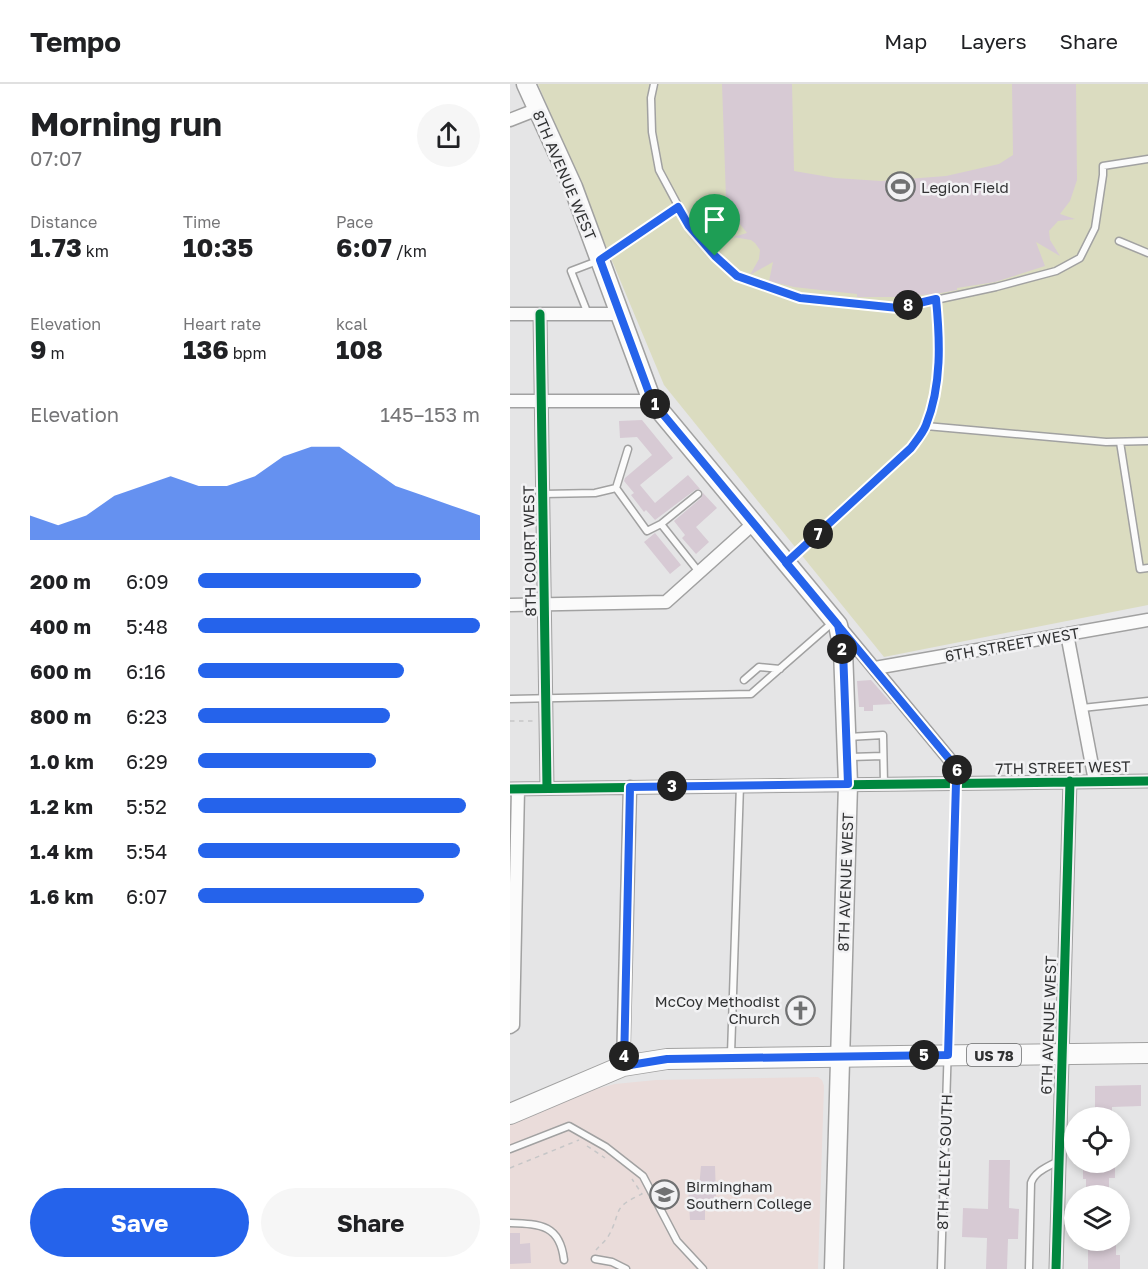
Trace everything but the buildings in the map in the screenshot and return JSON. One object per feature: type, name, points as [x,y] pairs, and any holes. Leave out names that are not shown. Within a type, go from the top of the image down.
[{"type":"main road","name":"8TH AVENUE WEST","points":[[526,84],[573,187],[652,401],[836,623],[843,650],[848,784],[834,1269]]},
{"type":"main road","name":"US 78","points":[[510,1114],[624,1066],[667,1059],[1148,1053]]},
{"type":"street","points":[[510,120],[538,109]]},
{"type":"street","points":[[511,311],[540,314],[620,314]]},
{"type":"street","name":"8TH COURT WEST","points":[[540,314],[547,788]]},
{"type":"street","points":[[510,401],[652,401]]},
{"type":"street","points":[[510,605],[666,602],[754,523]]},
{"type":"street","name":"6TH STREET WEST","points":[[875,668],[1148,620]]},
{"type":"street","points":[[836,623],[960,772],[956,783]]},
{"type":"street","points":[[1067,634],[1095,781]]},
{"type":"street","name":"7TH STREET WEST","points":[[514,789],[1148,780]]},
{"type":"street","name":"6TH AVENUE WEST","points":[[1056,1269],[1070,781]]},
{"type":"street","points":[[624,1066],[630,787]]},
{"type":"street","points":[[510,1027],[513,1025],[514,789]]},
{"type":"lane","points":[[654,84],[651,98],[652,132],[659,170],[689,226],[737,276],[800,298],[898,308],[996,287],[1056,271],[1080,258],[1095,228],[1103,175],[1102,166],[1148,159]]},
{"type":"lane","points":[[588,314],[571,271],[600,260],[678,207]]},
{"type":"lane","points":[[1119,241],[1148,253]]},
{"type":"lane","points":[[786,563],[911,448],[926,426],[939,368],[940,334],[936,299]]},
{"type":"lane","points":[[926,426],[1120,442],[1148,441]]},
{"type":"lane","points":[[1120,442],[1140,569],[1148,568]]},
{"type":"lane","points":[[616,488],[628,449]]},
{"type":"lane","points":[[543,494],[595,494],[616,488]]},
{"type":"lane","points":[[616,488],[647,531],[662,524],[698,494]]},
{"type":"lane","points":[[662,524],[699,573]]},
{"type":"lane","points":[[510,699],[751,694],[836,623]]},
{"type":"lane","points":[[744,680],[759,667],[780,669]]},
{"type":"lane","points":[[1082,708],[1148,701]]},
{"type":"lane","points":[[846,737],[883,735],[884,784]]},
{"type":"lane","points":[[847,757],[883,756]]},
{"type":"lane","name":"8TH ALLEY SOUTH","points":[[941,1269],[956,783]]},
{"type":"lane","points":[[731,1058],[740,785]]},
{"type":"lane","points":[[510,1149],[569,1126],[606,1147],[644,1176],[677,1241],[703,1269]]},
{"type":"lane","points":[[1029,1269],[1031,1183],[1033,1177],[1039,1172],[1059,1161]]},
{"type":"lane","points":[[510,1223],[540,1226],[554,1232],[562,1244],[564,1260]]},
{"type":"lane","points":[[595,1259],[612,1262],[626,1269]]},
{"type":"path","points":[[510,721],[546,721]]},
{"type":"path","points":[[510,1168],[581,1140],[589,1149],[608,1159]]},
{"type":"path","points":[[595,1259],[595,1251],[610,1234],[618,1209],[642,1194],[628,1173]]},
{"type":"shaded area","name":"Birmingham Southern College","points":[[818,1077],[824,1086],[818,1269],[510,1269],[510,1122],[588,1091],[615,1084],[656,1080]]},
{"type":"green space","points":[[538,84],[1148,84],[1148,605],[884,657],[664,385]]},
{"type":"cycle path","points":[[540,314],[547,788]]},
{"type":"cycle path","points":[[1056,1269],[1070,781]]},
{"type":"cycle path","points":[[510,789],[1148,781]]},
{"type":"place","name":"Legion Field","points":[[900,187]]},
{"type":"place","name":"McCoy Methodist Church","points":[[801,1010]]},
{"type":"place","name":"Birmingham Southern College","points":[[665,1195]]},
{"type":"route","points":[[715,256],[689,226],[678,207],[600,260],[652,401],[754,523],[786,563],[838,625],[843,650],[848,784],[630,787],[624,1066],[667,1059],[948,1055],[956,783],[960,772],[875,668],[786,563],[878,481],[911,448],[926,426],[939,368],[940,334],[936,299],[898,308],[800,298],[737,276],[715,256]]}]
